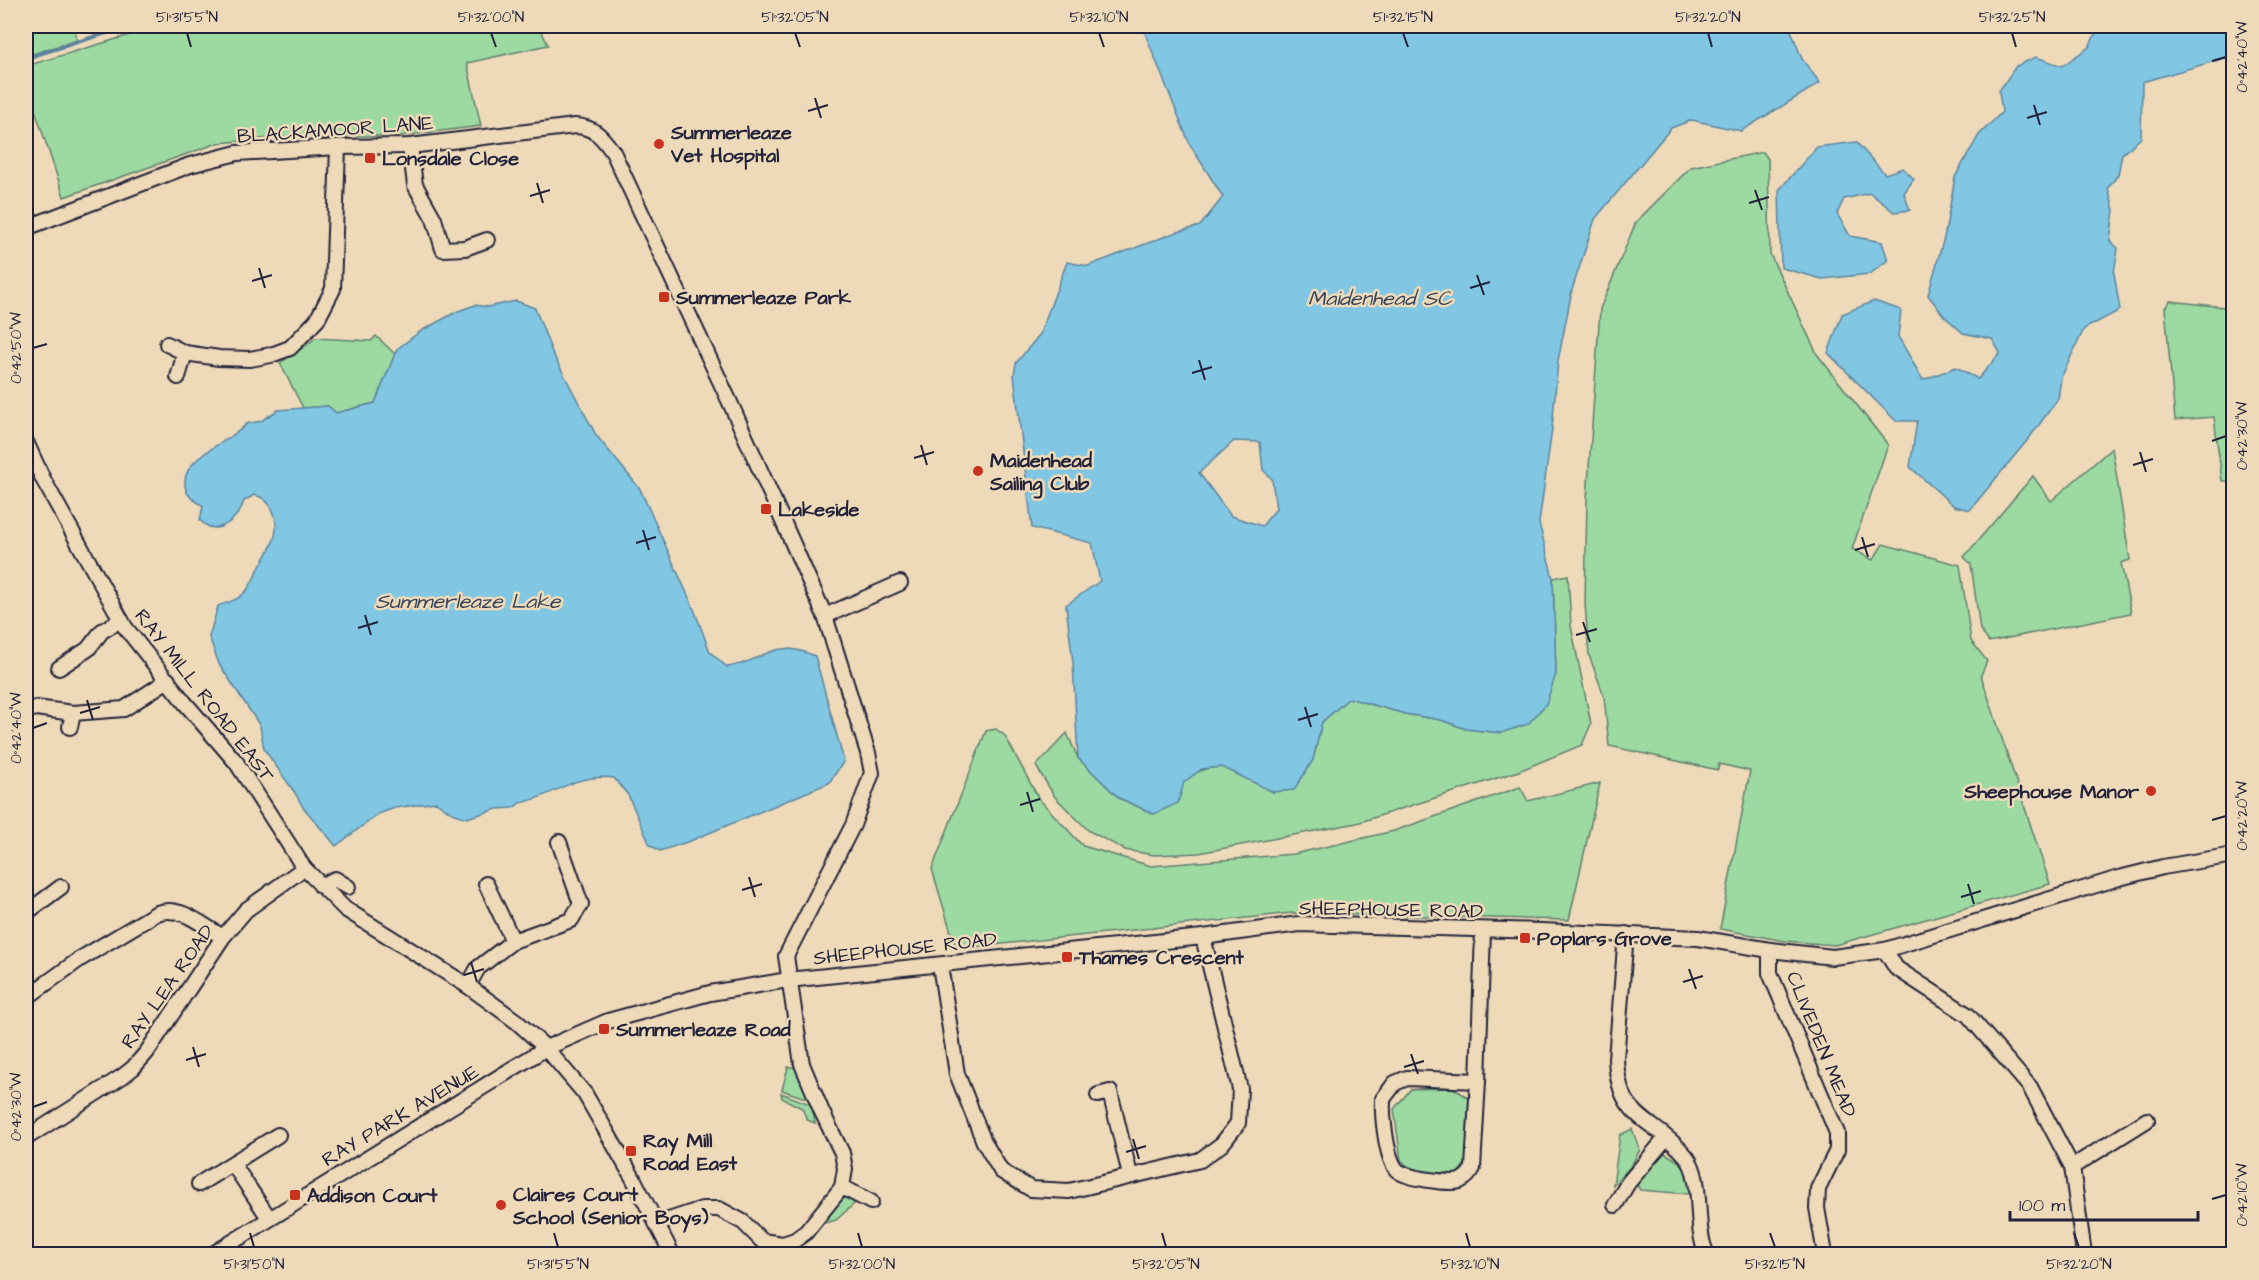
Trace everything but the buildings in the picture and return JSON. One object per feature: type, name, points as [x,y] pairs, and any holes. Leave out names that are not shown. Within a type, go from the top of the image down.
[{"type":"street","name":"BLACKAMOOR LANE","points":[[26,228],[190,165],[237,153],[338,147],[410,146],[575,126],[587,127],[598,132],[613,152],[733,409],[825,616]]},
{"type":"street","points":[[410,146],[415,185],[434,219],[443,249],[465,248],[487,240]]},
{"type":"street","points":[[167,344],[185,353],[219,358],[271,355],[290,348],[316,320],[333,289],[338,147]]},
{"type":"street","points":[[178,377],[185,353]]},
{"type":"street","name":"RAY MILL ROAD EAST","points":[[26,442],[43,479],[121,620],[236,762],[304,868],[345,909],[468,986],[516,1021],[546,1048],[585,1094],[672,1254]]},
{"type":"street","points":[[657,1224],[702,1209],[719,1209],[743,1222],[762,1241],[783,1244],[795,1240],[806,1232],[842,1187],[845,1169],[842,1153],[802,1064],[799,1031],[788,980],[786,956],[854,825],[872,773],[868,753],[825,616],[900,583]]},
{"type":"street","points":[[59,668],[88,648],[102,632],[121,620]]},
{"type":"street","points":[[26,711],[36,708],[73,712],[124,709],[168,680]]},
{"type":"street","points":[[70,727],[73,712]]},
{"type":"street","points":[[468,986],[478,968],[513,941],[571,920],[581,904],[558,842]]},
{"type":"street","name":"SHEEPHOUSE ROAD","points":[[546,1048],[608,1021],[710,993],[788,980],[1203,937],[1299,924],[1626,934],[1698,939],[1833,957],[1885,950],[2119,878],[2163,867],[2234,855]]},
{"type":"street","name":"RAY LEA ROAD","points":[[26,1138],[133,1068],[147,1052],[223,937],[246,910],[304,868]]},
{"type":"street","points":[[321,886],[335,879],[348,887]]},
{"type":"street","points":[[486,884],[513,941]]},
{"type":"street","points":[[26,913],[61,887]]},
{"type":"street","points":[[26,998],[80,959],[167,909],[180,912],[223,937]]},
{"type":"street","points":[[1478,1081],[1407,1078],[1390,1088],[1383,1099],[1383,1106],[1389,1154],[1399,1173],[1455,1182],[1471,1173],[1473,1168],[1478,1081],[1483,931]]},
{"type":"street","points":[[1626,934],[1616,1059],[1617,1077],[1622,1095],[1630,1108],[1687,1157],[1696,1181],[1701,1231],[1707,1254]]},
{"type":"street","points":[[940,964],[957,1074],[984,1142],[1001,1170],[1031,1189],[1069,1191],[1200,1160],[1221,1144],[1238,1123],[1240,1089],[1203,937]]},
{"type":"street","name":"CLIVEDEN MEAD","points":[[1770,950],[1770,973],[1837,1133],[1837,1150],[1818,1189],[1817,1208],[1825,1254]]},
{"type":"street","points":[[1885,950],[1896,968],[1968,1015],[2030,1087],[2072,1167],[2085,1254]]},
{"type":"street","name":"RAY PARK AVENUE","points":[[213,1254],[230,1250],[269,1218],[546,1048]]},
{"type":"street","points":[[1105,1090],[1130,1175]]},
{"type":"street","points":[[2072,1167],[2147,1120]]},
{"type":"street","points":[[199,1184],[278,1135]]},
{"type":"street","points":[[1615,1204],[1628,1183],[1666,1138]]},
{"type":"street","points":[[233,1164],[269,1218]]},
{"type":"street","points":[[842,1187],[871,1202]]},
{"type":"green space","points":[[26,26],[73,26],[77,40],[26,56]]},
{"type":"green space","points":[[160,26],[539,26],[548,45],[467,63],[481,126],[400,136],[295,136],[218,143],[64,197],[26,83],[26,66]]},
{"type":"green space","points":[[1763,152],[1768,159],[1770,254],[1817,354],[1888,445],[1852,549],[1873,560],[1883,544],[1960,565],[1971,641],[1987,661],[1981,675],[2050,884],[1835,945],[1785,941],[1720,929],[1750,771],[1719,764],[1718,770],[1609,746],[1604,696],[1589,655],[1585,604],[1587,498],[1600,309],[1636,222],[1691,167]]},
{"type":"green space","points":[[2170,301],[2233,308],[2233,481],[2222,481],[2214,417],[2175,420],[2165,308]]},
{"type":"green space","points":[[376,336],[395,354],[375,403],[336,413],[327,406],[303,408],[280,363],[315,338],[371,341]]},
{"type":"green space","points":[[2112,448],[2130,560],[2121,563],[2131,613],[1989,642],[1980,630],[1971,564],[1964,557],[2033,476],[2051,501]]},
{"type":"green space","points":[[1568,575],[1571,626],[1591,724],[1582,745],[1516,772],[1357,823],[1199,853],[1154,855],[1125,850],[1089,831],[1055,797],[1036,766],[1067,733],[1078,758],[1119,798],[1154,814],[1192,775],[1211,767],[1233,770],[1273,792],[1313,760],[1322,722],[1349,698],[1405,714],[1441,720],[1466,729],[1501,733],[1556,674],[1553,578]]},
{"type":"green space","points":[[996,729],[1005,736],[1039,799],[1083,846],[1151,866],[1294,854],[1394,831],[1520,787],[1528,801],[1600,783],[1569,920],[1292,913],[956,949],[932,869],[986,731]]},
{"type":"green space","points":[[788,1067],[798,1067],[811,1100],[782,1090]]},
{"type":"green space","points":[[1453,1088],[1469,1098],[1466,1163],[1457,1174],[1414,1172],[1401,1160],[1394,1109],[1411,1089]]},
{"type":"green space","points":[[781,1093],[812,1105],[815,1123],[807,1120],[802,1108],[782,1098]]},
{"type":"green space","points":[[1632,1129],[1640,1150],[1630,1167],[1613,1185],[1620,1135]]},
{"type":"green space","points":[[1662,1152],[1683,1166],[1692,1189],[1689,1194],[1640,1190],[1636,1184],[1637,1177]]},
{"type":"green space","points":[[841,1195],[850,1197],[854,1204],[836,1220],[817,1225]]},
{"type":"water","name":"Maidenhead SC","points":[[1142,26],[1790,26],[1802,59],[1820,83],[1741,131],[1692,120],[1671,128],[1595,219],[1572,290],[1558,361],[1552,429],[1539,523],[1553,578],[1556,674],[1546,704],[1528,724],[1501,733],[1466,729],[1441,720],[1405,714],[1349,698],[1322,722],[1313,760],[1294,790],[1273,792],[1222,767],[1202,769],[1184,782],[1178,803],[1154,814],[1119,798],[1078,758],[1073,663],[1066,605],[1100,581],[1092,543],[1032,528],[1014,375],[1016,363],[1040,334],[1067,262],[1088,266],[1174,233],[1200,226],[1223,197],[1190,145]],"holes":[[[1234,441],[1260,442],[1263,470],[1272,479],[1276,509],[1262,526],[1231,516],[1199,473]]]},
{"type":"water","points":[[2099,26],[2233,26],[2233,56],[2142,82],[2141,138],[2122,154],[2118,175],[2108,188],[2114,210],[2110,241],[2118,248],[2114,273],[2120,310],[2084,329],[2061,378],[2058,399],[1970,510],[1954,506],[1910,467],[1917,421],[1896,421],[1828,353],[1842,314],[1874,301],[1901,310],[1898,336],[1923,380],[1956,367],[1978,379],[2000,353],[1992,339],[1963,333],[1944,316],[1928,295],[1945,234],[1955,177],[1979,135],[2002,112],[1999,91],[2016,66],[2036,57],[2062,66],[2089,47]]},
{"type":"water","points":[[1856,142],[1885,174],[1903,168],[1914,179],[1904,193],[1910,210],[1894,212],[1870,193],[1844,199],[1837,214],[1850,236],[1882,242],[1888,260],[1870,274],[1822,279],[1781,268],[1779,190],[1817,147]]},
{"type":"water","name":"Summerleaze Lake","points":[[516,301],[535,308],[552,352],[596,435],[640,489],[694,609],[710,652],[727,667],[778,650],[788,649],[815,656],[844,761],[829,783],[690,841],[660,851],[650,845],[628,795],[614,778],[599,777],[575,782],[544,796],[520,803],[513,808],[497,809],[467,818],[452,813],[436,802],[395,808],[378,814],[336,846],[303,807],[264,749],[260,726],[219,664],[209,637],[218,606],[238,598],[252,583],[274,540],[275,516],[265,500],[254,495],[244,501],[237,514],[226,524],[213,528],[206,525],[200,520],[203,506],[191,498],[186,490],[185,478],[189,468],[207,451],[246,424],[261,421],[278,410],[328,406],[336,413],[375,403],[397,349],[421,331],[458,311],[475,305],[488,307]]},
{"type":"waterway","points":[[26,58],[129,26]]},
{"type":"place","name":"Summerleaze Vet Hospital","points":[[659,144]]},
{"type":"place","name":"Lonsdale Close","points":[[370,158]]},
{"type":"place","name":"Summerleaze Park","points":[[664,297]]},
{"type":"place","name":"Maidenhead Sailing Club","points":[[978,471]]},
{"type":"place","name":"Lakeside","points":[[766,509]]},
{"type":"place","name":"Sheephouse Manor","points":[[2151,791]]},
{"type":"place","name":"Poplars Grove","points":[[1525,938]]},
{"type":"place","name":"Thames Crescent","points":[[1067,957]]},
{"type":"place","name":"Summerleaze Road","points":[[604,1029]]},
{"type":"place","name":"Ray Mill Road East","points":[[631,1151]]},
{"type":"place","name":"Addison Court","points":[[295,1195]]},
{"type":"place","name":"Claires Court School (Senior Boys)","points":[[501,1205]]}]
